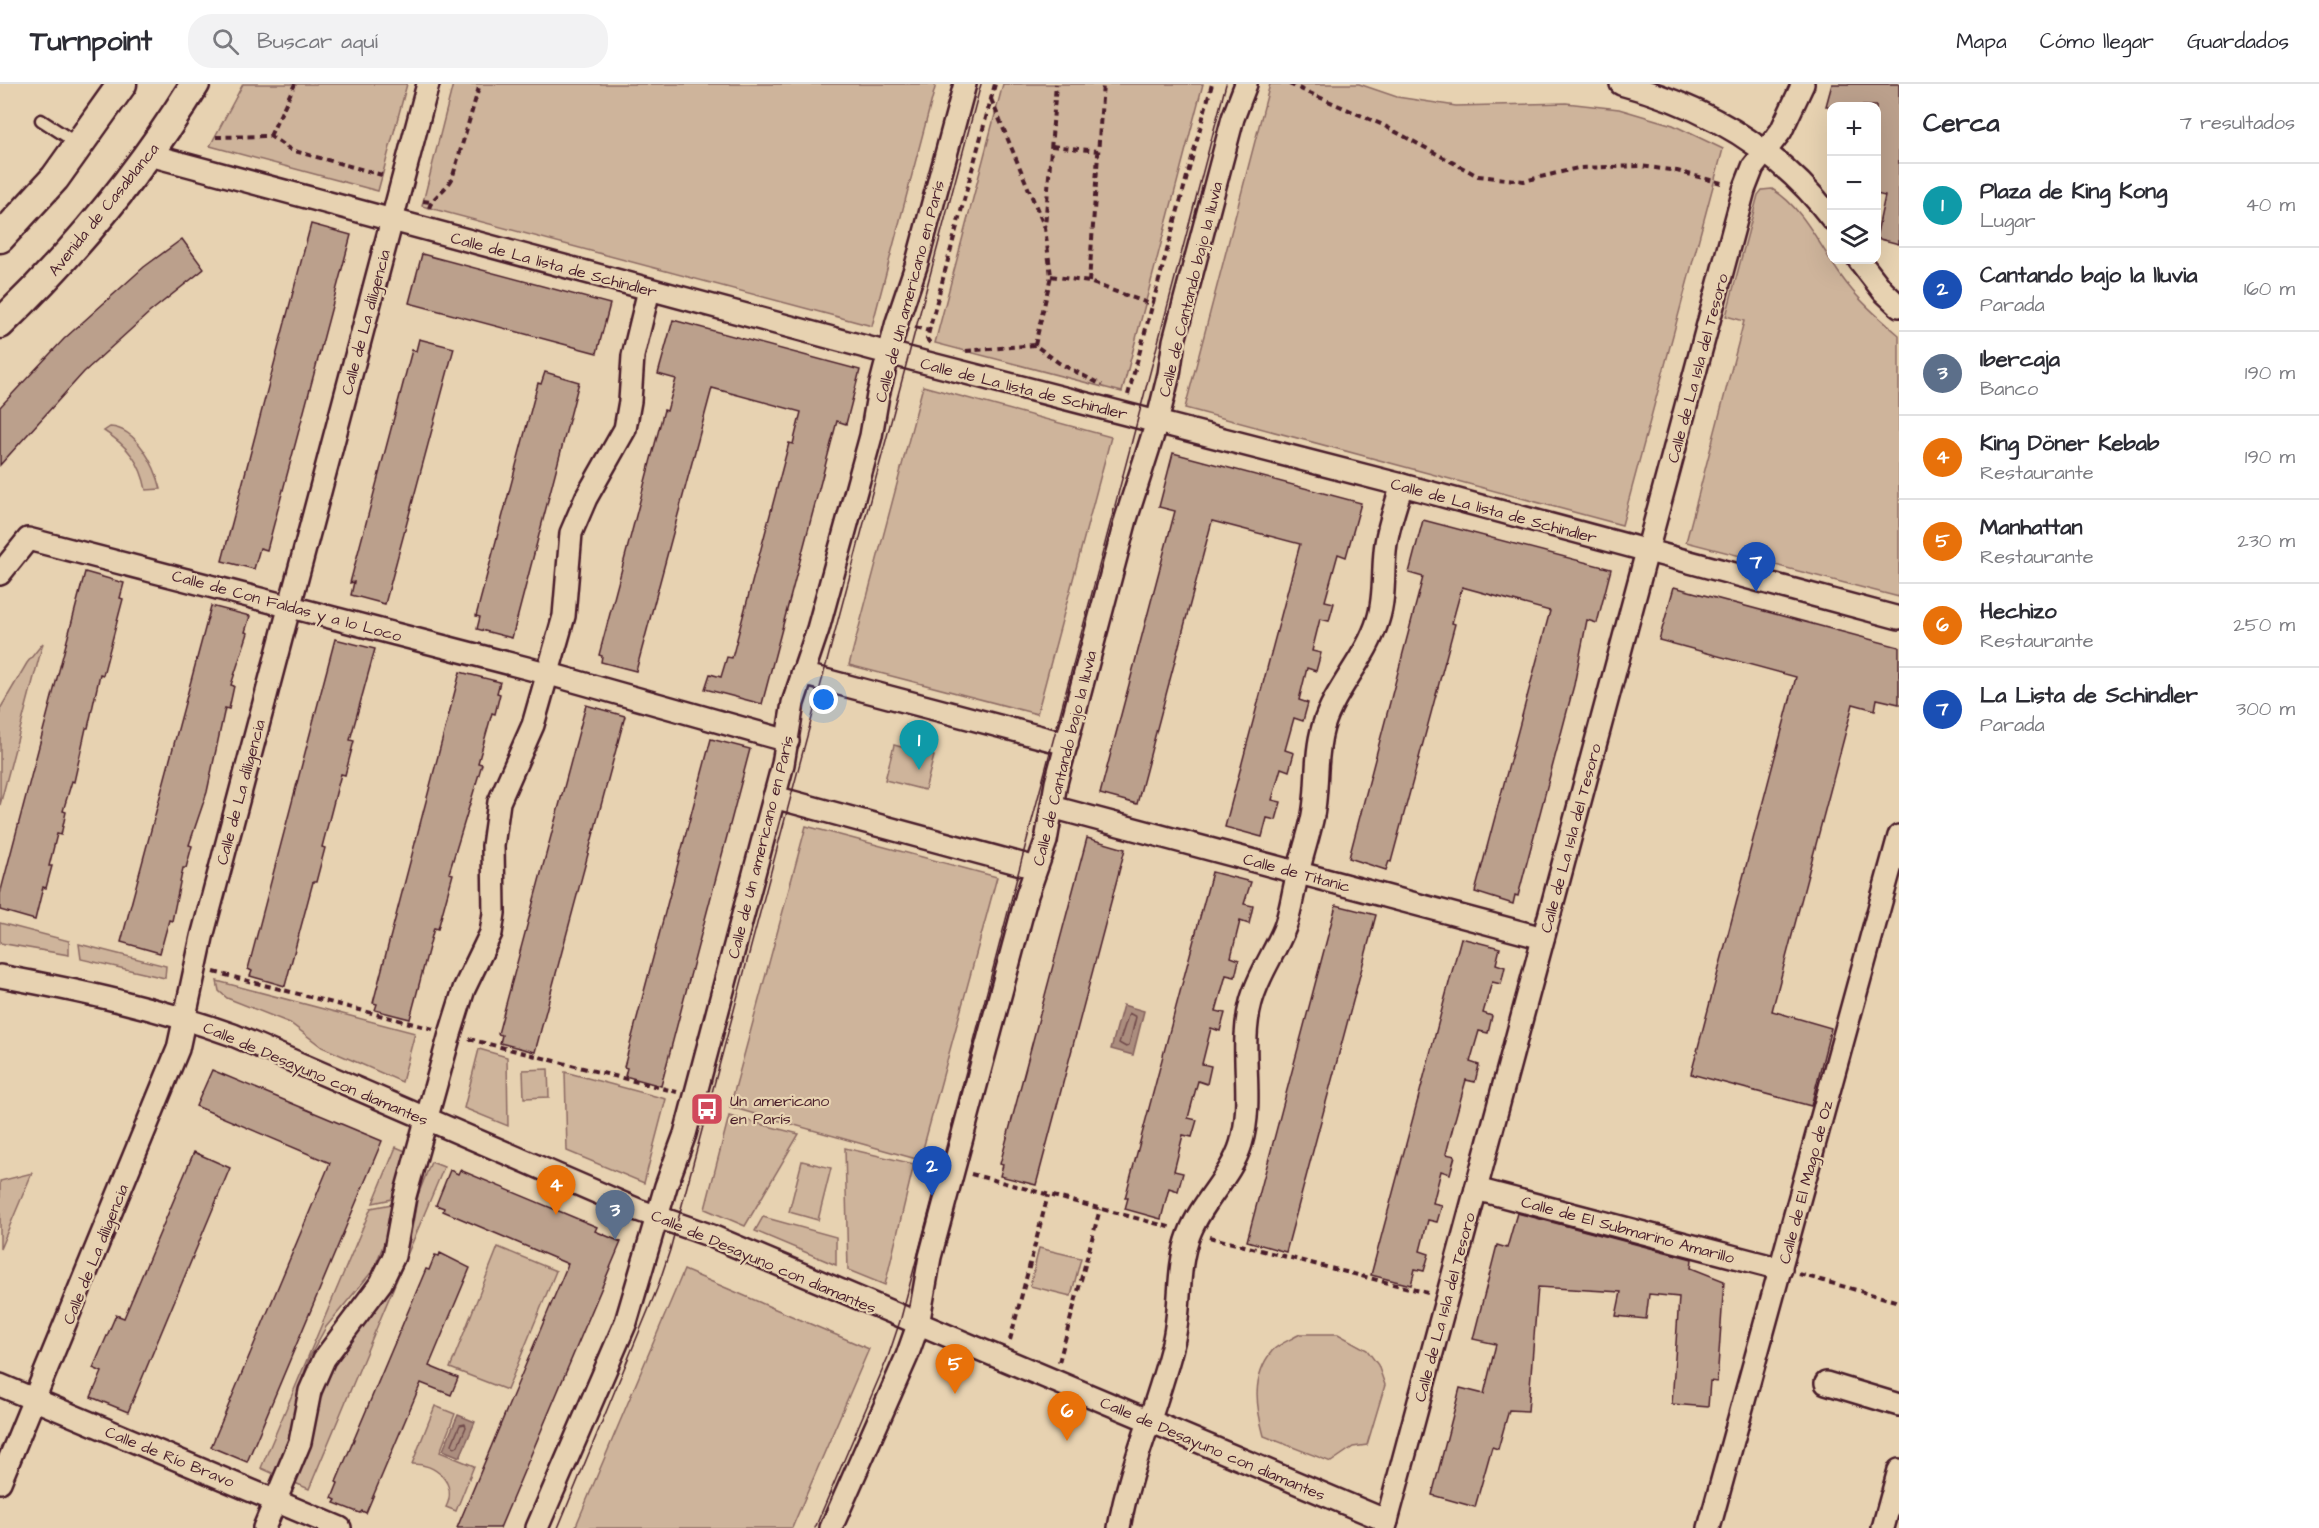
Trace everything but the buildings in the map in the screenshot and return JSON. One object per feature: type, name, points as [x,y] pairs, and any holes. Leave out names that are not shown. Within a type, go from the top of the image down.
[{"type":"main road","points":[[0,238],[55,178],[122,84]]},
{"type":"main road","name":"Avenida de Casablanca","points":[[0,324],[79,242],[150,155],[195,84]]},
{"type":"street","name":"Calle de La diligencia","points":[[0,1482],[174,1060],[186,1017],[202,936],[428,84]]},
{"type":"street","name":"Calle de Un americano en París","points":[[537,1528],[626,1322],[695,1097],[774,797],[788,741],[794,703],[818,629],[872,436],[890,353],[965,84]]},
{"type":"street","name":"Calle de Cantando bajo la lluvia","points":[[831,1528],[907,1356],[918,1325],[933,1246],[1027,895],[1046,841],[1066,744],[1128,513],[1157,422],[1177,331],[1233,118],[1246,84]]},
{"type":"street","points":[[1621,84],[1700,111],[1731,128],[1764,151],[1804,185],[1827,213]]},
{"type":"street","name":"Calle de La Isla del Tesoro","points":[[1386,1524],[1744,190],[1753,167],[1781,131],[1803,84]]},
{"type":"street","name":"Calle de La lista de Schindler","points":[[150,155],[890,353],[1123,401],[1157,422],[1899,618]]},
{"type":"street","points":[[1862,264],[1883,291],[1899,306]]},
{"type":"street","points":[[264,1528],[300,1442],[310,1391],[324,1359],[381,1283],[394,1256],[405,1196],[459,1003],[491,933],[494,913],[493,846],[498,801],[527,742],[564,616],[571,533],[586,498],[618,444],[628,416],[633,356],[649,290]]},
{"type":"street","points":[[1119,1528],[1125,1493],[1150,1422],[1178,1324],[1183,1253],[1203,1206],[1240,1147],[1248,1117],[1245,1036],[1251,1002],[1285,925],[1313,818],[1316,770],[1323,727],[1339,694],[1372,638],[1384,594],[1386,543],[1402,485]]},
{"type":"street","name":"Calle de Con Faldas y a lo Loco","points":[[0,574],[28,538],[546,673]]},
{"type":"street","points":[[546,673],[788,741]]},
{"type":"street","points":[[802,674],[1066,744]]},
{"type":"street","points":[[774,797],[1036,868]]},
{"type":"street","name":"Calle de Titanic","points":[[1052,807],[1543,938]]},
{"type":"street","name":"Calle de El Mago de Oz","points":[[1709,1528],[1899,836]]},
{"type":"street","name":"Calle de Desayuno con diamantes","points":[[0,976],[94,993],[186,1017],[297,1062],[426,1120],[1005,1360],[1386,1524]]},
{"type":"street","name":"Calle de El Submarino Amarillo","points":[[1476,1190],[1781,1269]]},
{"type":"street","points":[[1826,1383],[1899,1405]]},
{"type":"street","name":"Calle de Río Bravo","points":[[0,1385],[276,1499],[340,1528]]},
{"type":"street","points":[[1883,1528],[1899,1470]]},
{"type":"lane","points":[[41,120],[80,146]]},
{"type":"path","points":[[270,136],[295,84]]},
{"type":"path","points":[[429,208],[431,202],[445,190],[452,179],[480,84]]},
{"type":"path","points":[[930,363],[934,348],[927,339],[995,84]]},
{"type":"path","points":[[1035,345],[1051,276],[1046,228],[1056,84]]},
{"type":"path","points":[[1089,282],[1102,84]]},
{"type":"path","points":[[1123,401],[1153,305],[1212,84]]},
{"type":"path","points":[[1289,84],[1400,134],[1478,176],[1524,181],[1578,168],[1641,166],[1677,171],[1744,190]]},
{"type":"path","points":[[991,99],[1046,228]]},
{"type":"path","points":[[216,137],[270,136],[291,150],[382,175]]},
{"type":"path","points":[[1052,146],[1098,151]]},
{"type":"path","points":[[423,201],[431,202]]},
{"type":"path","points":[[1051,276],[1089,282],[1153,305]]},
{"type":"path","points":[[955,350],[1035,345],[1059,363],[1111,389]]},
{"type":"path","points":[[1005,1360],[1048,1195]]},
{"type":"path","points":[[1053,1381],[1100,1209]]},
{"type":"path","points":[[1781,1269],[1899,1302]]},
{"type":"shaded area","points":[[243,84],[407,84],[378,191],[210,146]]},
{"type":"shaded area","points":[[453,84],[936,84],[872,326],[422,206]]},
{"type":"shaded area","points":[[1003,84],[1203,84],[1122,392],[935,343]]},
{"type":"shaded area","points":[[1270,84],[1359,84],[1397,97],[1456,106],[1566,103],[1619,109],[1673,125],[1723,149],[1622,525],[1185,408]]},
{"type":"shaded area","points":[[1772,189],[1793,206],[1827,254],[1827,264],[1833,264],[1854,292],[1899,335],[1899,597],[1686,542],[1744,321],[1726,316],[1758,195],[1762,190]]},
{"type":"shaded area","points":[[923,386],[1111,437],[1037,714],[849,665]]},
{"type":"shaded area","points":[[110,427],[120,429],[136,441],[149,460],[161,489],[146,490],[137,463],[127,449],[104,431]]},
{"type":"shaded area","points":[[43,643],[0,805],[0,709],[27,663]]},
{"type":"shaded area","points":[[894,745],[934,756],[925,790],[885,780]]},
{"type":"shaded area","points":[[806,826],[997,877],[920,1160],[730,1107]]},
{"type":"shaded area","points":[[0,923],[69,941],[69,955],[0,943]]},
{"type":"shaded area","points":[[79,944],[166,966],[165,978],[81,959]]},
{"type":"shaded area","points":[[217,981],[415,1033],[402,1082],[322,1047],[290,1023],[227,998],[219,991]]},
{"type":"shaded area","points":[[479,1049],[507,1057],[508,1126],[464,1108]]},
{"type":"shaded area","points":[[548,1069],[549,1097],[524,1098],[523,1070]]},
{"type":"shaded area","points":[[565,1072],[666,1099],[644,1183],[567,1151]]},
{"type":"shaded area","points":[[729,1116],[799,1134],[745,1226],[705,1209]]},
{"type":"shaded area","points":[[396,1147],[410,1153],[392,1199],[373,1203]]},
{"type":"shaded area","points":[[845,1148],[914,1164],[885,1285],[848,1270]]},
{"type":"shaded area","points":[[802,1161],[831,1168],[818,1220],[789,1212]]},
{"type":"shaded area","points":[[431,1162],[444,1167],[309,1489],[295,1483],[312,1441],[319,1403],[330,1368],[388,1291],[399,1270],[410,1239],[418,1195]]},
{"type":"shaded area","points":[[32,1173],[0,1249],[0,1181]]},
{"type":"shaded area","points":[[392,1204],[386,1238],[374,1269],[326,1327],[309,1358],[297,1395],[291,1433],[274,1474],[261,1468],[371,1208]]},
{"type":"shaded area","points":[[763,1217],[836,1237],[836,1265],[755,1231]]},
{"type":"shaded area","points":[[498,1247],[556,1271],[507,1390],[450,1368]]},
{"type":"shaded area","points":[[1039,1248],[1081,1258],[1071,1296],[1030,1286]]},
{"type":"shaded area","points":[[684,1270],[869,1349],[792,1528],[575,1528]]},
{"type":"shaded area","points":[[1300,1334],[1338,1334],[1367,1350],[1378,1365],[1385,1385],[1367,1445],[1353,1447],[1331,1462],[1264,1436],[1261,1425],[1257,1392],[1265,1361],[1275,1348]]},
{"type":"shaded area","points":[[435,1406],[455,1414],[440,1452],[474,1466],[456,1511],[446,1507],[449,1490],[442,1476],[429,1467],[412,1464]]},
{"type":"water","points":[[1123,1005],[1144,1011],[1133,1055],[1111,1049]]},
{"type":"water","points":[[458,1415],[475,1422],[460,1457],[443,1450]]},
{"type":"tram line","points":[[558,1528],[657,1289],[670,1250],[981,84]]},
{"type":"tram line","points":[[815,1528],[888,1357],[901,1318],[1226,84]]},
{"type":"place","name":"La Lista de Schindler","points":[[1756,592]]},
{"type":"place","name":"Plaza de King Kong","points":[[919,770]]},
{"type":"place","name":"Un americano en París","points":[[707,1109]]},
{"type":"place","name":"Cantando bajo la lluvia","points":[[932,1196]]},
{"type":"place","name":"King Döner Kebab","points":[[556,1215]]},
{"type":"place","name":"Ibercaja","points":[[615,1240]]},
{"type":"place","name":"Manhattan","points":[[955,1394]]},
{"type":"place","name":"Hechizo","points":[[1067,1441]]}]
